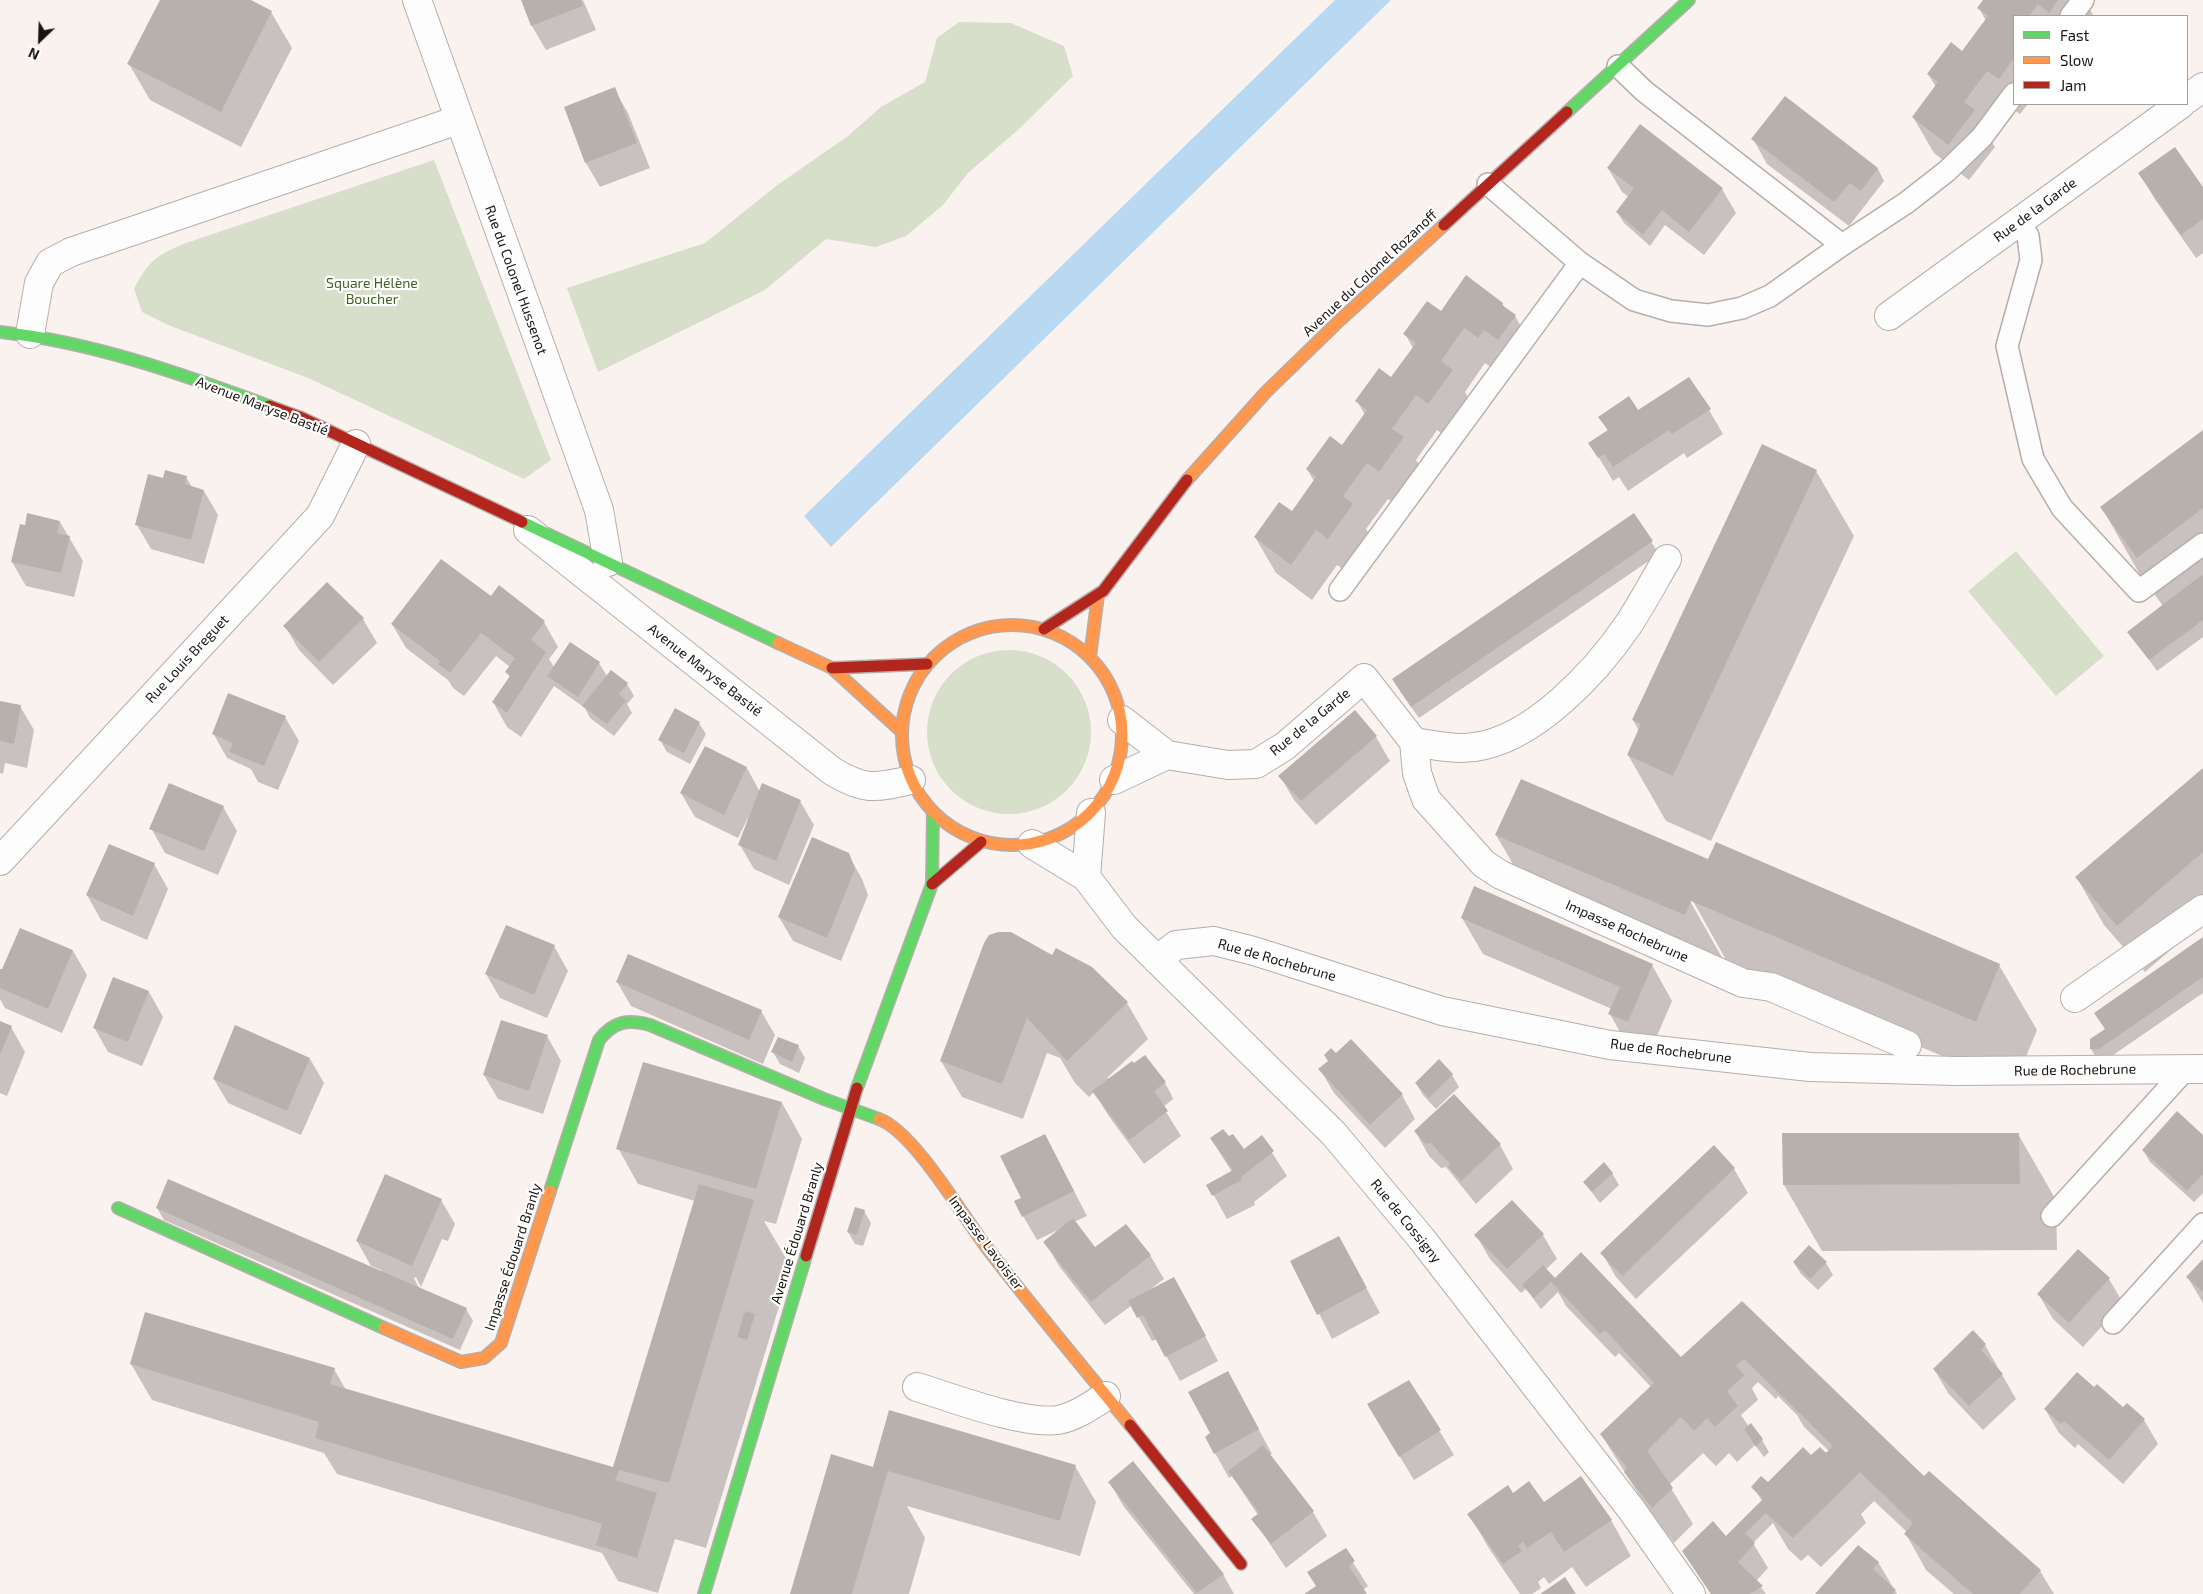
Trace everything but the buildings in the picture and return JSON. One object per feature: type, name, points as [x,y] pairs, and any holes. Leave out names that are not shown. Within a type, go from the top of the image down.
[{"type":"street","name":"Rue du Colonel Hussenot","points":[[417,0],[458,120],[600,510],[608,562]]},
{"type":"street","name":"Avenue du Colonel Rozanoff","points":[[1044,629],[1098,595],[1192,474],[1266,392],[1340,320],[1689,0]]},
{"type":"street","points":[[2188,98],[2203,88]]},
{"type":"street","name":"Rue de la Garde","points":[[1888,316],[2180,105]]},
{"type":"street","points":[[30,334],[39,283],[50,263],[70,252],[458,120]]},
{"type":"street","name":"Avenue Maryse Bastié","points":[[0,332],[30,334],[127,358],[232,392],[302,418],[832,668],[901,731]]},
{"type":"street","name":"Rue Louis Breguet","points":[[0,861],[320,516],[356,444]]},
{"type":"street","name":"Avenue Maryse Bastié","points":[[512,518],[832,771],[851,782],[870,787],[911,780]]},
{"type":"street","points":[[1414,742],[1473,748],[1496,743],[1520,732],[1547,714],[1589,673],[1627,626],[1667,560]]},
{"type":"street","points":[[1090,657],[1098,595]]},
{"type":"street","points":[[1011,625],[1044,629],[1077,645],[1090,657],[1111,686],[1122,720],[1123,741],[1114,780],[1104,798],[1091,813],[1064,834],[1032,844],[1006,846],[981,842],[947,825],[920,798],[911,780],[903,756],[901,731],[905,707],[913,684],[927,664],[950,643],[980,630],[1011,625]]},
{"type":"street","name":"Avenue Maryse Bastié","points":[[832,668],[927,664]]},
{"type":"street","name":"Rue de la Garde","points":[[1122,720],[1167,755],[1228,766],[1256,764],[1285,746],[1364,678],[1414,742]]},
{"type":"street","name":"Impasse Rochebrune","points":[[1414,742],[1417,773],[1426,799],[1484,864],[1501,875],[1743,983],[1771,987],[1908,1045]]},
{"type":"street","points":[[1114,780],[1167,755]]},
{"type":"street","name":"Avenue Édouard Branly","points":[[704,1594],[851,1108],[866,1062],[932,884],[933,812]]},
{"type":"street","points":[[1086,877],[1091,813]]},
{"type":"street","name":"Avenue Édouard Branly","points":[[932,884],[981,842]]},
{"type":"street","name":"Rue de Cossigny","points":[[1032,844],[1086,877],[1124,927],[1334,1134],[1421,1238],[1631,1509],[1691,1594]]},
{"type":"street","points":[[2075,998],[2203,909]]},
{"type":"street","name":"Rue de Rochebrune","points":[[1157,960],[1176,945],[1214,941],[1254,951],[1442,1011],[1610,1045],[1801,1066],[1956,1071],[2194,1069]]},
{"type":"street","name":"Impasse Édouard Branly","points":[[118,1208],[461,1362],[478,1361],[492,1355],[501,1343],[599,1040],[607,1029],[620,1021],[635,1021],[650,1025],[824,1099],[851,1108]]},
{"type":"street","name":"Impasse Lavoisier","points":[[851,1108],[887,1122],[916,1149],[987,1248],[1241,1564]]},
{"type":"street","points":[[917,1387],[1030,1420],[1059,1420],[1083,1410],[1106,1396]]},
{"type":"lane","points":[[2072,15],[2083,0]]},
{"type":"lane","points":[[1618,66],[1644,91],[1842,245]]},
{"type":"lane","points":[[1488,184],[1580,263],[1634,300],[1671,311],[1708,315],[1742,308],[1770,296],[1906,203],[1947,171],[1982,136],[2013,95]]},
{"type":"lane","points":[[2019,222],[2028,236],[2032,260],[2007,346],[2033,459],[2062,508],[2139,591],[2203,544]]},
{"type":"lane","points":[[1340,590],[1580,263]]},
{"type":"lane","points":[[2052,1216],[2194,1069]]},
{"type":"lane","points":[[2113,1323],[2203,1224]]},
{"type":"green space","points":[[959,22],[1011,23],[1064,46],[1073,76],[1019,129],[968,173],[943,205],[906,236],[876,247],[826,239],[765,290],[598,372],[567,288],[705,243],[776,186],[848,136],[881,107],[925,82],[937,38]]},
{"type":"green space","name":"Square Hélène Boucher","points":[[434,160],[551,460],[524,479],[308,378],[168,325],[142,312],[134,289],[153,261],[183,244]]},
{"type":"green space","points":[[2016,551],[2104,656],[2056,696],[1968,591]]},
{"type":"green space","points":[[1009,650],[1033,654],[1054,664],[1067,674],[1077,687],[1087,708],[1091,732],[1087,756],[1077,777],[1067,790],[1054,800],[1033,810],[1009,814],[985,810],[964,800],[951,790],[941,777],[931,756],[927,732],[931,708],[941,687],[951,674],[964,664],[985,654]]},
{"type":"water","points":[[1335,0],[1391,0],[831,547],[804,516]]},
{"type":"traffic: fast","points":[[1567,112],[1689,0]]},
{"type":"traffic: fast","points":[[0,332],[69,343],[103,351],[170,371],[269,406]]},
{"type":"traffic: fast","points":[[522,522],[778,643]]},
{"type":"traffic: fast","points":[[857,1088],[932,884],[933,813]]},
{"type":"traffic: fast","points":[[550,1191],[599,1040],[610,1029],[622,1023],[635,1022],[650,1025],[824,1099],[879,1119]]},
{"type":"traffic: fast","points":[[118,1208],[384,1328]]},
{"type":"traffic: fast","points":[[704,1594],[806,1256]]},
{"type":"traffic: slow","points":[[1187,480],[1266,392],[1340,320],[1444,225]]},
{"type":"traffic: slow","points":[[1090,657],[1098,595]]},
{"type":"traffic: slow","points":[[1001,625],[1023,625],[1054,633],[1073,643],[1090,657],[1104,674],[1114,693],[1120,713],[1122,735],[1120,757],[1114,777],[1104,796],[1090,813],[1073,827],[1044,841],[1023,845],[1001,845],[980,841],[960,832],[942,820],[927,805],[915,787],[906,767],[902,746],[902,724],[906,703],[915,683],[927,665],[942,650],[960,638],[980,629],[1001,625]]},
{"type":"traffic: slow","points":[[778,643],[832,668],[901,731]]},
{"type":"traffic: slow","points":[[879,1119],[893,1127],[922,1157],[987,1248],[1130,1425]]},
{"type":"traffic: slow","points":[[384,1328],[461,1362],[484,1358],[501,1343],[550,1191]]},
{"type":"traffic: jam","points":[[1444,225],[1567,112]]},
{"type":"traffic: jam","points":[[269,406],[302,418],[522,522]]},
{"type":"traffic: jam","points":[[1044,629],[1103,591],[1187,480]]},
{"type":"traffic: jam","points":[[832,668],[927,664]]},
{"type":"traffic: jam","points":[[932,884],[981,842]]},
{"type":"traffic: jam","points":[[806,1256],[857,1088]]},
{"type":"traffic: jam","points":[[1130,1425],[1241,1564]]}]
